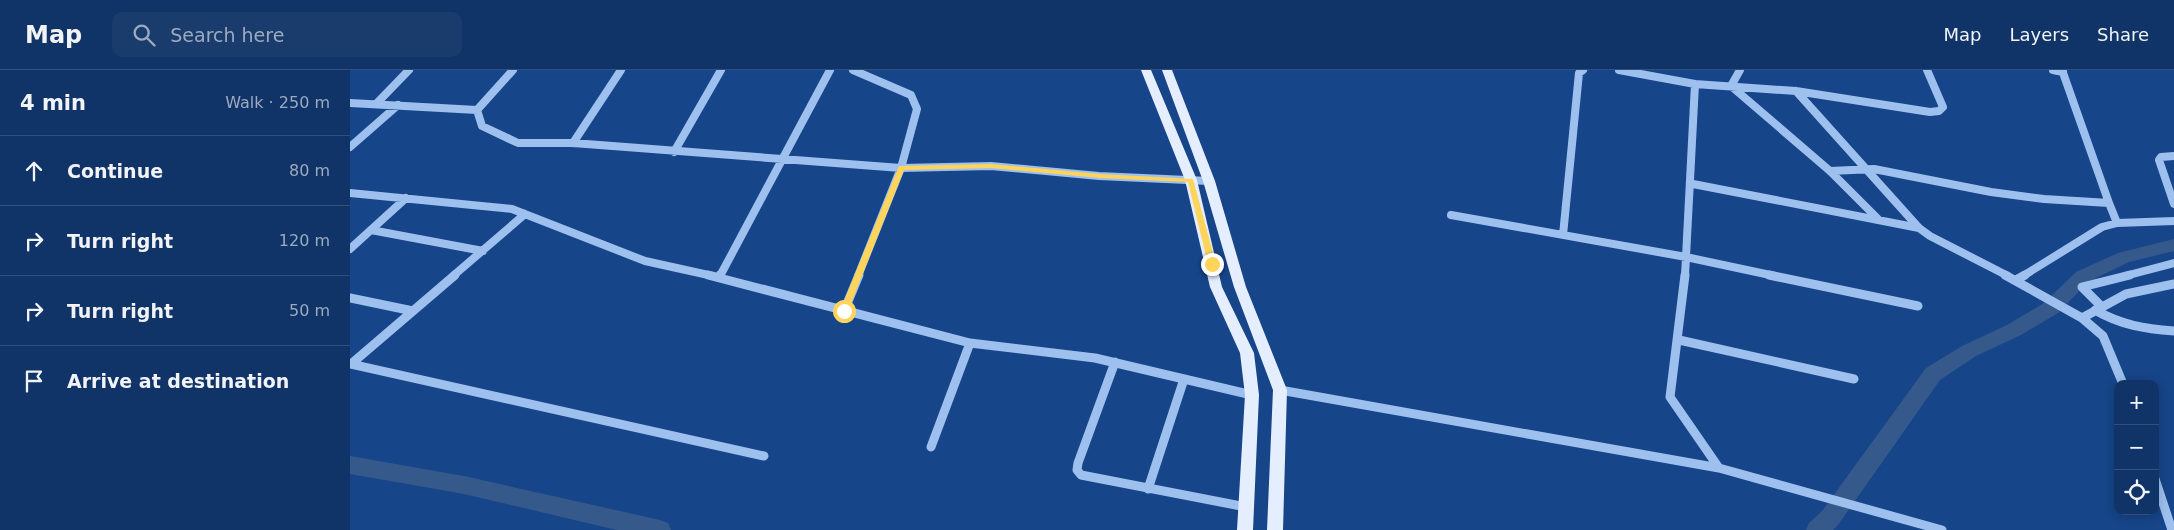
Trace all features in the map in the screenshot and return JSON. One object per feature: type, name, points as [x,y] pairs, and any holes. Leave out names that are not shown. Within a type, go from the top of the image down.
[{"type":"main road","points":[[1146,70],[1191,180],[1216,287],[1247,353],[1252,395],[1245,530]]},
{"type":"main road","points":[[1167,70],[1209,181],[1234,271],[1280,390],[1275,530]]},
{"type":"street","points":[[376,104],[409,70]]},
{"type":"street","points":[[477,110],[513,70]]},
{"type":"street","points":[[572,143],[621,70]]},
{"type":"street","points":[[674,152],[722,70]]},
{"type":"street","points":[[719,277],[830,70]]},
{"type":"street","points":[[844,311],[901,168],[916,109],[915,102],[911,96],[853,70]]},
{"type":"street","points":[[1562,235],[1579,73],[1583,70]]},
{"type":"street","points":[[1619,70],[1695,84],[1796,91],[1930,112],[1939,111],[1943,107],[1927,70]]},
{"type":"street","points":[[1731,86],[1740,70]]},
{"type":"street","points":[[2053,70],[2063,71],[2116,223]]},
{"type":"street","points":[[1695,84],[1693,184],[1679,340],[1670,397],[1719,468]]},
{"type":"street","points":[[1731,86],[1830,171],[1879,220]]},
{"type":"street","points":[[1796,91],[1919,228],[1930,236],[2016,280],[2094,326],[2103,336],[2121,380]]},
{"type":"street","points":[[350,103],[477,110]]},
{"type":"street","points":[[350,147],[398,105]]},
{"type":"street","points":[[477,110],[482,126],[518,143],[572,143],[901,168],[991,166],[1100,176],[1209,181]]},
{"type":"street","points":[[2174,156],[2161,157],[2159,160],[2174,204]]},
{"type":"street","points":[[1830,171],[1866,168],[1991,192],[2044,199],[2109,203]]},
{"type":"street","points":[[1693,184],[1919,228]]},
{"type":"street","points":[[350,193],[493,206],[525,214],[645,261],[719,277],[970,343],[1077,355],[1115,362],[1252,395]]},
{"type":"street","points":[[350,249],[406,198]]},
{"type":"street","points":[[351,364],[525,214]]},
{"type":"street","points":[[1451,215],[1686,257],[1918,306]]},
{"type":"street","points":[[2016,280],[2102,227],[2116,223],[2174,221]]},
{"type":"street","points":[[371,230],[483,251]]},
{"type":"street","points":[[2174,262],[2082,287],[2098,308],[2115,322],[2127,326],[2174,331]]},
{"type":"street","points":[[2078,316],[2128,292],[2174,284]]},
{"type":"street","points":[[350,298],[413,311]]},
{"type":"street","points":[[1679,340],[1854,379]]},
{"type":"street","points":[[931,447],[970,343]]},
{"type":"street","points":[[1115,362],[1077,470],[1081,475],[1246,507]]},
{"type":"street","points":[[351,364],[764,456]]},
{"type":"street","points":[[1148,489],[1184,379]]},
{"type":"street","points":[[1280,390],[1719,468],[1942,530]]},
{"type":"street","points":[[2159,491],[2172,530]]},
{"type":"waterway","points":[[1817,530],[1830,518],[1933,374],[1969,351],[2014,330],[2051,308],[2082,277],[2124,257],[2174,245]]},
{"type":"waterway","points":[[350,465],[464,485],[660,530]]},
{"type":"route","points":[[844,311],[901,168],[991,166],[1100,176],[1191,180],[1212,264]]}]
